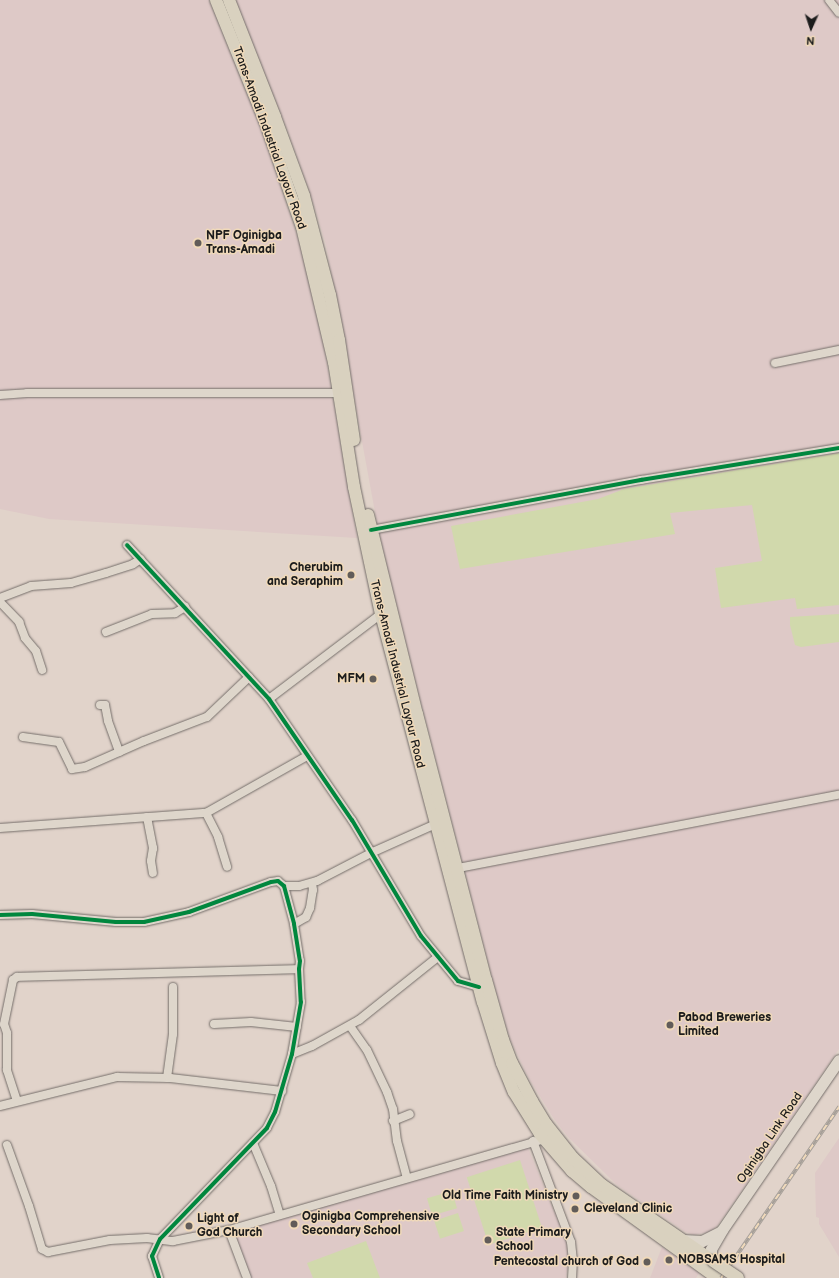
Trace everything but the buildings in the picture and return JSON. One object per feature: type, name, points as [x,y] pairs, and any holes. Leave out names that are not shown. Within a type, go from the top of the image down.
[{"type":"main road","name":"Trans-Amadi Industrial Layour Road","points":[[216,0],[265,122],[298,198],[302,227],[325,320],[354,487],[381,614],[436,824],[453,869],[503,1040],[532,1102],[560,1144],[586,1172],[602,1185],[683,1240],[710,1263]]},
{"type":"main road","name":"Trans-Amadi Industrial Layour Road","points":[[229,0],[273,110],[298,198],[328,288],[336,325],[356,455],[371,530],[384,576],[417,714],[479,987],[504,1069],[538,1140],[591,1187],[710,1263]]},
{"type":"main road","points":[[710,1263],[717,1278]]},
{"type":"main road","points":[[710,1263],[738,1278]]},
{"type":"street","points":[[829,0],[839,13]]},
{"type":"street","points":[[775,363],[839,350]]},
{"type":"street","points":[[0,395],[27,393],[338,392]]},
{"type":"street","points":[[371,530],[641,480],[839,448]]},
{"type":"street","points":[[127,545],[269,699],[373,852],[411,921],[458,981],[479,987]]},
{"type":"street","points":[[0,598],[31,586],[71,583],[106,574],[133,564],[141,559]]},
{"type":"street","points":[[0,602],[19,622],[25,638],[36,650],[42,670]]},
{"type":"street","points":[[106,632],[152,614],[175,613],[185,607]]},
{"type":"street","points":[[269,699],[381,614]]},
{"type":"street","points":[[23,737],[59,742],[70,766],[77,770],[207,717],[249,677]]},
{"type":"street","points":[[100,705],[105,705],[108,720],[119,752]]},
{"type":"street","points":[[0,828],[206,812],[307,756]]},
{"type":"street","points":[[453,869],[839,795]]},
{"type":"street","points":[[206,812],[218,837],[227,868]]},
{"type":"street","points":[[147,817],[153,848],[151,861],[153,873]]},
{"type":"street","points":[[284,886],[299,886],[312,882],[373,852],[436,824]]},
{"type":"street","points":[[0,915],[32,914],[116,922],[144,922],[189,912],[271,882],[278,881],[284,886],[294,924],[300,961],[301,1002],[292,1054],[282,1091],[272,1122],[160,1239],[152,1256],[159,1278]]},
{"type":"street","points":[[294,924],[306,917],[310,908],[313,890],[312,882]]},
{"type":"street","points":[[292,1054],[312,1046],[350,1026],[438,957]]},
{"type":"street","points":[[17,1101],[3,1070],[7,1033],[4,1024],[13,980],[17,977],[299,969]]},
{"type":"street","points":[[167,1078],[174,1020],[173,987]]},
{"type":"street","points":[[214,1024],[251,1022],[297,1027]]},
{"type":"street","points":[[350,1026],[367,1050],[387,1092],[393,1109],[393,1121],[397,1141],[407,1178]]},
{"type":"street","name":"Oginigba Link Road","points":[[710,1263],[711,1249],[722,1230],[839,1060]]},
{"type":"street","points":[[0,1106],[114,1078],[167,1078],[282,1091]]},
{"type":"street","points":[[393,1121],[410,1114]]},
{"type":"street","points":[[7,1145],[29,1206],[42,1249],[44,1251],[58,1251],[110,1240],[147,1238],[173,1241],[229,1230],[538,1140],[571,1242],[573,1260],[572,1278]]},
{"type":"street","points":[[253,1143],[271,1186],[280,1215]]},
{"type":"street","points":[[229,1230],[247,1278]]},
{"type":"street","points":[[683,1240],[702,1241],[722,1230]]},
{"type":"shaded area","points":[[0,0],[209,0],[260,127],[300,244],[324,347],[357,538],[49,519],[0,509]]},
{"type":"shaded area","points":[[234,0],[839,0],[839,1049],[718,1225],[710,1232],[693,1235],[684,1231],[617,1185],[568,1137],[554,1119],[528,1077],[510,1039],[497,996],[394,598],[377,523],[326,245],[313,202],[287,129]]},
{"type":"shaded area","points":[[839,1138],[839,1257],[819,1224],[819,1218],[816,1217],[815,1173]]},
{"type":"shaded area","points":[[528,1148],[563,1233],[568,1249],[566,1278],[251,1278],[234,1232]]},
{"type":"shaded area","name":"NOBSAMS Hospital","points":[[662,1247],[699,1273],[696,1278],[650,1278]]},
{"type":"green space","points":[[839,453],[839,605],[797,609],[795,598],[721,608],[715,568],[762,561],[752,505],[670,513],[675,534],[460,569],[451,526],[598,499],[624,489]]},
{"type":"green space","points":[[839,614],[839,642],[801,647],[795,645],[790,625],[790,617]]},
{"type":"green space","points":[[520,1160],[542,1228],[489,1245],[467,1177]]},
{"type":"green space","points":[[452,1191],[457,1208],[432,1215],[427,1198]]},
{"type":"green space","points":[[458,1213],[464,1231],[440,1239],[434,1221]]},
{"type":"green space","points":[[366,1241],[380,1278],[313,1278],[307,1263]]},
{"type":"railway","points":[[721,1278],[839,1107]]},
{"type":"cycle path","points":[[371,530],[641,480],[839,448]]},
{"type":"cycle path","points":[[127,545],[269,699],[352,820],[421,936],[458,981],[479,987]]},
{"type":"cycle path","points":[[0,915],[32,914],[116,922],[144,922],[189,912],[271,882],[278,881],[284,886],[294,924],[300,961],[301,1002],[292,1054],[275,1112],[267,1128],[160,1239],[152,1256],[159,1278]]},
{"type":"place","name":"NPF Oginigba Trans-Amadi","points":[[198,243]]},
{"type":"place","name":"Cherubim and Seraphim","points":[[351,575]]},
{"type":"place","name":"MFM","points":[[373,679]]},
{"type":"place","name":"Pabod Breweries Limited","points":[[670,1025]]},
{"type":"place","name":"Old Time Faith Ministry","points":[[576,1196]]},
{"type":"place","name":"Cleveland Clinic","points":[[575,1209]]},
{"type":"place","name":"Oginigba Comprehensive Secondary School","points":[[294,1224]]},
{"type":"place","name":"Light of God Church","points":[[189,1226]]},
{"type":"place","name":"State Primary School","points":[[488,1240]]},
{"type":"place","name":"NOBSAMS Hospital","points":[[669,1260]]},
{"type":"place","name":"Pentecostal church of God","points":[[647,1262]]}]
